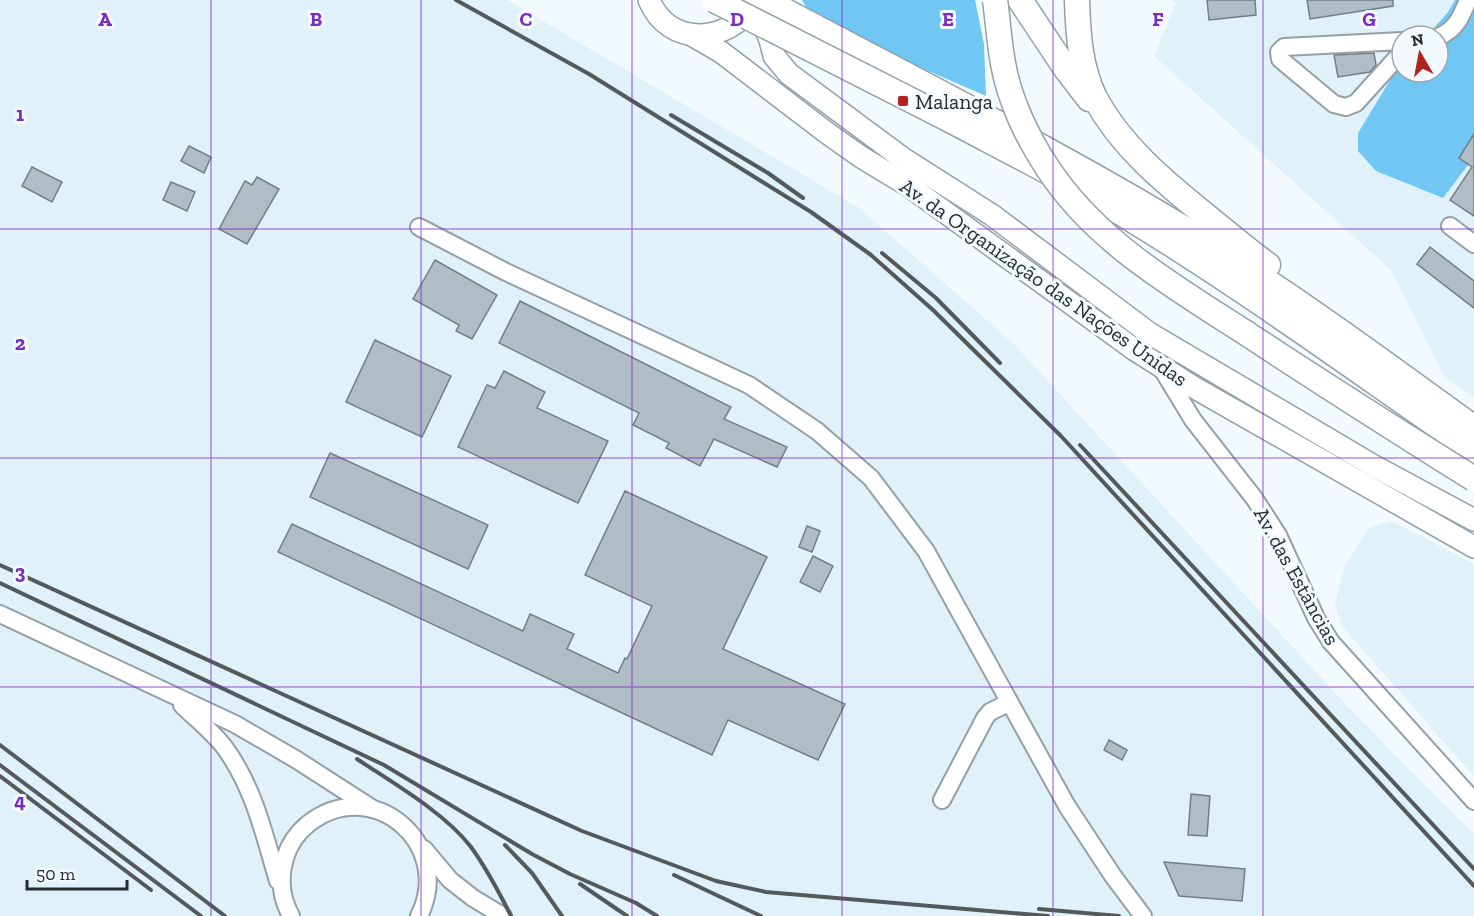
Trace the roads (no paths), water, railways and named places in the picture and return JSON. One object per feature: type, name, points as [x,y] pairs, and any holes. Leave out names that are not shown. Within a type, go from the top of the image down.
[{"type":"highway","points":[[714,0],[1067,162],[1197,236],[1300,302],[1474,428]]},
{"type":"highway","points":[[996,0],[1003,65],[1014,102],[1047,167],[1069,197],[1103,233],[1171,285],[1474,479]]},
{"type":"highway","points":[[1020,0],[1066,69],[1110,120]]},
{"type":"highway","points":[[1077,0],[1079,48],[1095,97],[1130,147],[1163,181],[1252,253],[1369,339],[1474,428]]},
{"type":"highway","points":[[758,1],[952,111],[1021,157],[1138,223],[1246,292],[1474,451]]},
{"type":"main road","name":"Av. da Organização das Nações Unidas","points":[[649,0],[657,14],[667,23],[721,52],[861,158],[909,186],[1135,350],[1195,388],[1363,486],[1474,547]]},
{"type":"main road","name":"Av. da Organização das Nações Unidas","points":[[758,1],[774,56],[789,74],[901,157],[992,215],[1149,333],[1374,466],[1474,520]]},
{"type":"main road","points":[[690,34],[703,36],[728,30],[758,1]]},
{"type":"street","points":[[1450,31],[1460,21],[1468,0]]},
{"type":"street","points":[[1390,42],[1284,47],[1279,52],[1280,59],[1334,104],[1346,107],[1356,103],[1390,65]]},
{"type":"street","points":[[1450,226],[1474,244]]},
{"type":"street","points":[[419,227],[506,272],[749,385],[817,430],[871,478],[926,551],[1067,806],[1113,876],[1143,916]]},
{"type":"street","name":"Av. das Estâncias","points":[[1160,366],[1193,420],[1254,498],[1278,535],[1316,618],[1341,655],[1474,801]]},
{"type":"street","points":[[0,614],[235,724],[297,760],[373,809],[397,820],[450,880],[473,898],[503,916]]},
{"type":"street","points":[[170,694],[224,747],[241,773],[263,825],[283,897],[291,916]]},
{"type":"street","points":[[942,800],[990,712],[1008,703]]},
{"type":"street","points":[[283,897],[282,867],[287,853],[303,828],[315,819],[336,810],[358,807],[373,809]]},
{"type":"street","points":[[416,839],[425,857],[429,877],[427,896],[419,916]]},
{"type":"railway","points":[[456,0],[589,74],[811,212],[871,255],[933,310],[1061,436],[1474,886]]},
{"type":"railway","points":[[671,115],[768,173],[803,198]]},
{"type":"railway","points":[[882,253],[936,298],[1000,363]]},
{"type":"railway","points":[[1080,445],[1474,869]]},
{"type":"railway","points":[[0,565],[582,831],[716,881],[766,892],[1048,916]]},
{"type":"railway","points":[[0,583],[384,765],[532,854],[570,874],[636,903],[657,916]]},
{"type":"railway","points":[[0,745],[225,916]]},
{"type":"railway","points":[[357,759],[418,799],[460,834],[482,864],[511,916]]},
{"type":"railway","points":[[0,765],[201,916]]},
{"type":"railway","points":[[0,776],[151,890]]},
{"type":"railway","points":[[505,845],[532,873],[562,916]]},
{"type":"railway","points":[[674,875],[761,916]]},
{"type":"railway","points":[[580,884],[627,916]]},
{"type":"railway","points":[[1039,909],[1119,916]]},
{"type":"place","name":"Malanga","points":[[903,101]]}]
